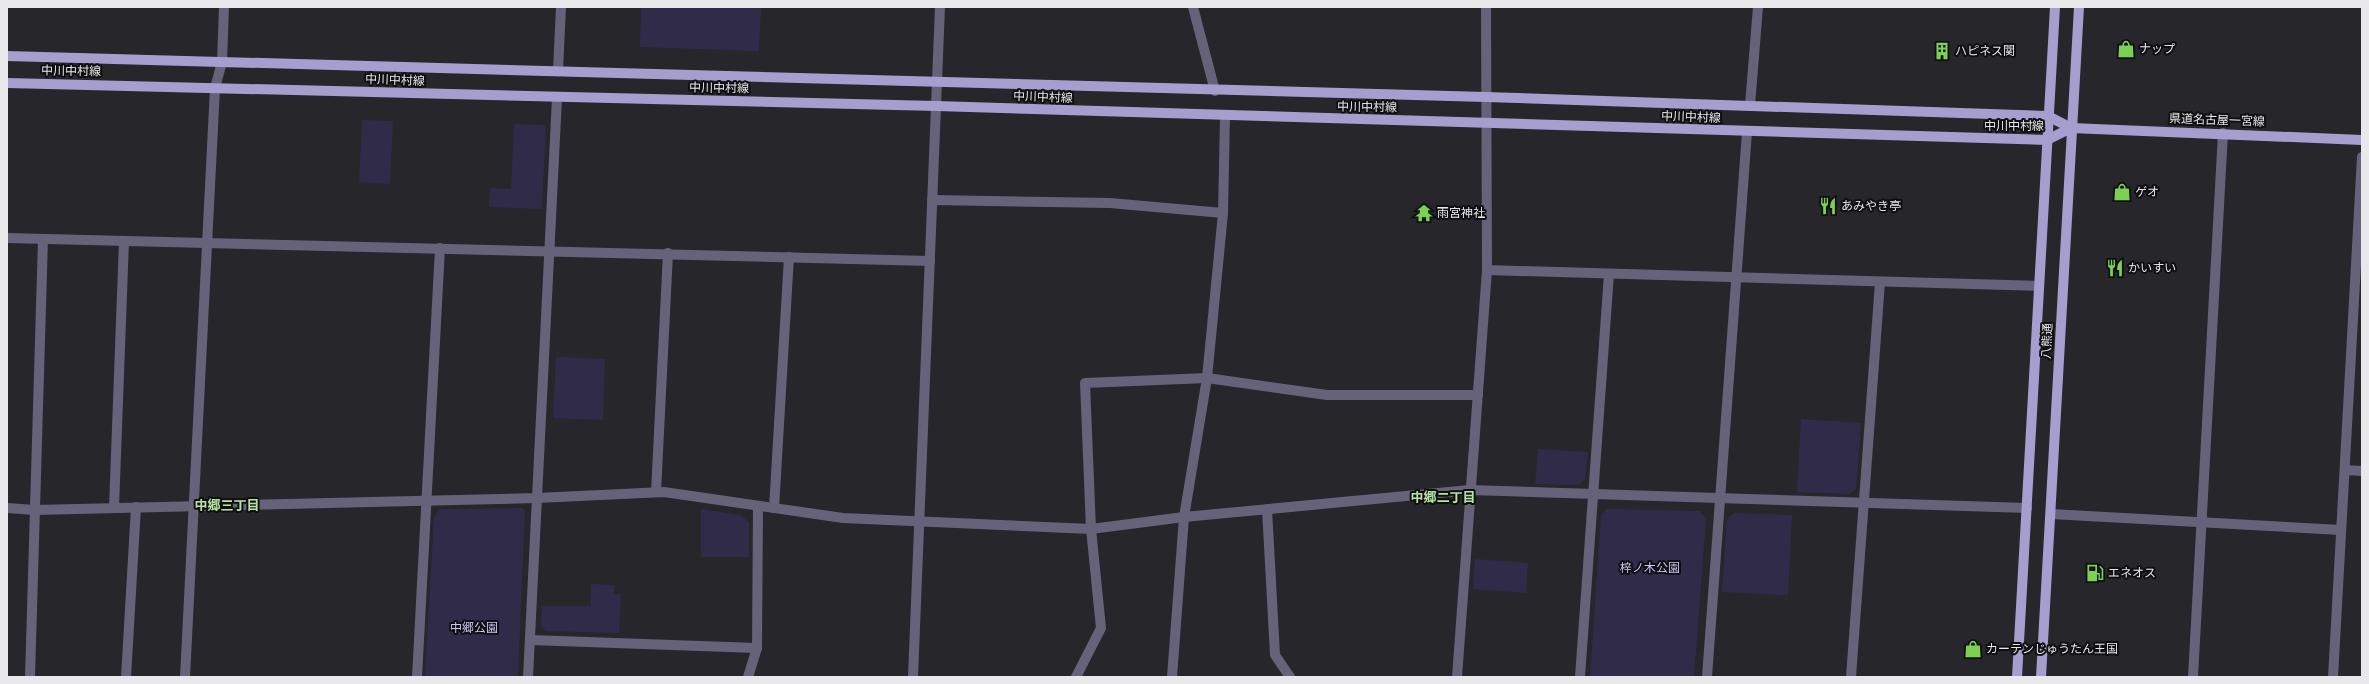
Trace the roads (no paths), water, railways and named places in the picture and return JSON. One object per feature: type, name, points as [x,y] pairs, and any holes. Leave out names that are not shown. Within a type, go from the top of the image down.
[{"type":"main road","name":"八熊通","points":[[2017,677],[2055,7]]},
{"type":"main road","name":"八熊通","points":[[2041,677],[2071,128],[2080,7]]},
{"type":"main road","name":"中川中村線","points":[[7,56],[558,70],[937,83],[1750,105],[2048,116],[2071,128]]},
{"type":"main road","name":"中川中村線","points":[[7,83],[557,98],[936,106],[2047,140],[2071,128]]},
{"type":"main road","name":"県道名古屋一宮線","points":[[2071,128],[2224,133],[2362,140]]},
{"type":"street","points":[[185,677],[215,88],[222,62],[224,7]]},
{"type":"street","points":[[558,70],[561,7]]},
{"type":"street","points":[[913,677],[940,7]]},
{"type":"street","points":[[1193,7],[1215,91]]},
{"type":"street","points":[[1457,677],[1487,270],[1486,7]]},
{"type":"street","points":[[1750,105],[1758,7]]},
{"type":"street","points":[[528,677],[557,98]]},
{"type":"street","points":[[1172,677],[1184,517],[1207,378],[1223,213],[1225,116]]},
{"type":"street","points":[[1708,677],[1747,132]]},
{"type":"street","points":[[2193,677],[2224,133]]},
{"type":"street","points":[[2333,677],[2341,530],[2358,285],[2362,157]]},
{"type":"street","points":[[932,200],[1110,203],[1223,213]]},
{"type":"street","points":[[7,238],[549,250],[930,261]]},
{"type":"street","points":[[30,677],[43,239]]},
{"type":"street","points":[[114,508],[124,241]]},
{"type":"street","points":[[417,677],[440,248]]},
{"type":"street","points":[[656,492],[668,253]]},
{"type":"street","points":[[774,508],[789,257]]},
{"type":"street","points":[[1487,270],[2039,286]]},
{"type":"street","points":[[1580,677],[1609,274]]},
{"type":"street","points":[[1851,677],[1880,282]]},
{"type":"street","points":[[1076,677],[1101,628],[1092,529],[1085,383],[1207,378],[1327,395],[1478,395]]},
{"type":"street","points":[[2345,470],[2362,471]]},
{"type":"street","points":[[7,508],[35,510],[426,501],[537,498],[656,492],[843,518],[1092,529],[1184,517],[1470,490],[1594,492],[1721,498],[2026,508]]},
{"type":"street","points":[[748,677],[757,648],[758,506]]},
{"type":"street","points":[[126,677],[136,507]]},
{"type":"street","points":[[1267,509],[1274,655],[1290,677]]},
{"type":"street","points":[[2051,514],[2341,530]]},
{"type":"street","points":[[530,640],[757,648]]},
{"type":"place","name":"ナップ","points":[[2126,49]]},
{"type":"place","name":"ハピネス関","points":[[1942,51]]},
{"type":"place","name":"ゲオ","points":[[2122,192]]},
{"type":"place","name":"あみやき亭","points":[[1828,206]]},
{"type":"place","name":"雨宮神社","points":[[1424,213]]},
{"type":"place","name":"かいすい","points":[[2115,268]]},
{"type":"place","name":"エネオス","points":[[2095,573]]},
{"type":"place","name":"カーテンじゅうたん王国","points":[[1973,649]]},
{"type":"district","name":"中郷二丁目","points":[[1443,497]]},
{"type":"district","name":"中郷三丁目","points":[[227,505]]},
{"type":"park label","name":"梓ノ木公園","points":[[1650,568]]},
{"type":"park label","name":"中郷公園","points":[[474,628]]}]
